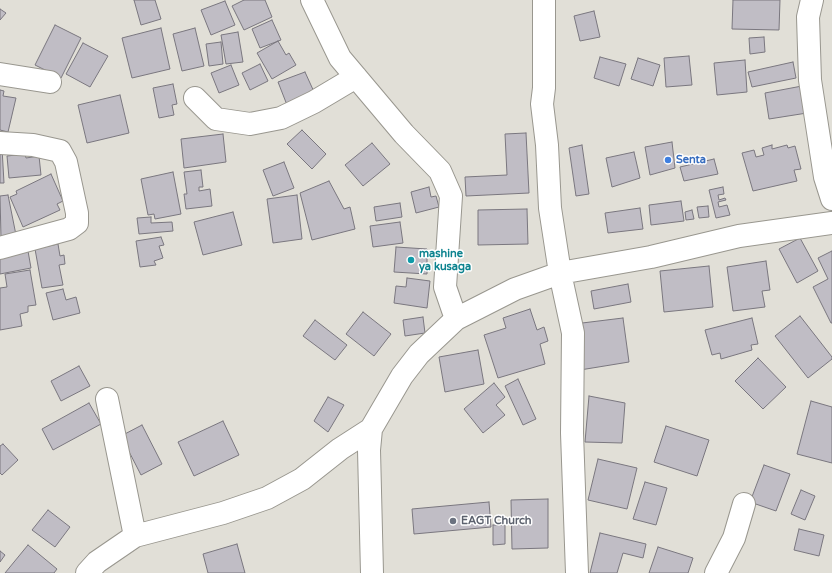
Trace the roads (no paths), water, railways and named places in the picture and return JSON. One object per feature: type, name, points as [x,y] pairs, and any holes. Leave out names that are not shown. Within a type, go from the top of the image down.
[{"type":"street","points":[[312,0],[340,58],[404,134],[440,171],[451,196],[445,287],[456,319]]},
{"type":"street","points":[[544,0],[544,88],[542,104],[547,145],[550,208],[560,273],[573,333],[572,433],[577,573]]},
{"type":"street","points":[[812,0],[808,17],[810,80],[825,177],[832,199]]},
{"type":"street","points":[[0,74],[50,82]]},
{"type":"street","points":[[195,98],[216,119],[250,124],[281,118],[314,102],[356,77]]},
{"type":"street","points":[[0,143],[33,145],[60,151],[66,162],[77,213],[77,223],[69,229],[0,248]]},
{"type":"street","points":[[372,573],[369,450],[371,429],[402,376],[419,354],[456,319],[515,289],[560,273],[651,257],[740,236],[832,223]]},
{"type":"street","points":[[107,399],[135,536]]},
{"type":"street","points":[[87,573],[97,562],[135,536],[223,513],[267,498],[302,479],[340,449],[371,429]]},
{"type":"street","points":[[716,573],[734,538],[744,504]]},
{"type":"place","name":"Senta","points":[[668,160]]},
{"type":"place","name":"mashine ya kusaga","points":[[411,260]]},
{"type":"place","name":"EAGT Church","points":[[453,521]]}]
